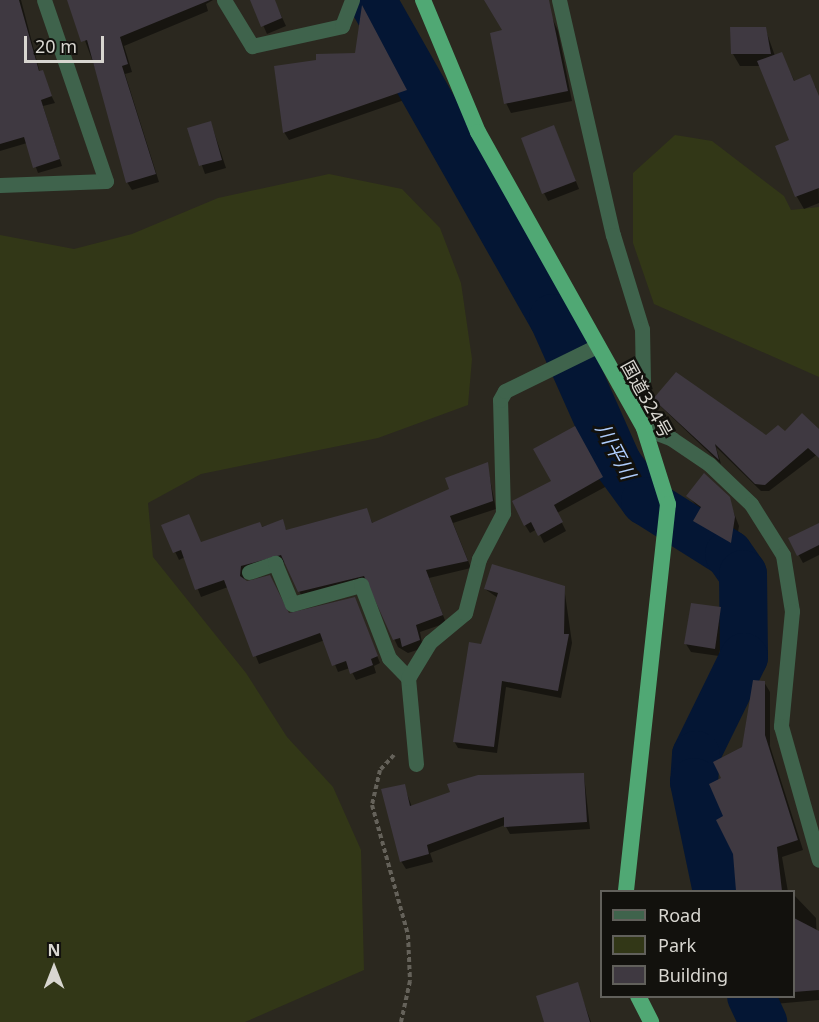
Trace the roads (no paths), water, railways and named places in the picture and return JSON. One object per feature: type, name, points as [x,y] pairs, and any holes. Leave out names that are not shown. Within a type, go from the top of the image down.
[{"type":"highway","name":"国道324号","points":[[423,0],[478,132],[594,347],[644,428],[668,504],[626,890]]},
{"type":"highway","points":[[639,998],[651,1022]]},
{"type":"street","points":[[0,185],[106,181],[44,0]]},
{"type":"street","points":[[224,0],[252,46],[342,26],[352,0]]},
{"type":"street","points":[[559,0],[613,235],[642,329],[643,380],[625,395]]},
{"type":"street","points":[[416,764],[408,678],[430,642],[465,613],[479,559],[503,513],[500,400],[506,391],[594,347]]},
{"type":"street","points":[[644,428],[709,464],[756,511],[783,555],[792,610],[780,726],[819,860]]},
{"type":"street","points":[[249,572],[274,563],[292,604],[361,585],[389,658],[408,678]]},
{"type":"waterway","name":"川平川","points":[[372,0],[553,318],[618,464],[645,501],[729,554],[743,574],[744,657],[696,755],[694,782],[717,890]]},
{"type":"waterway","name":"川平川","points":[[752,998],[763,1022]]}]
